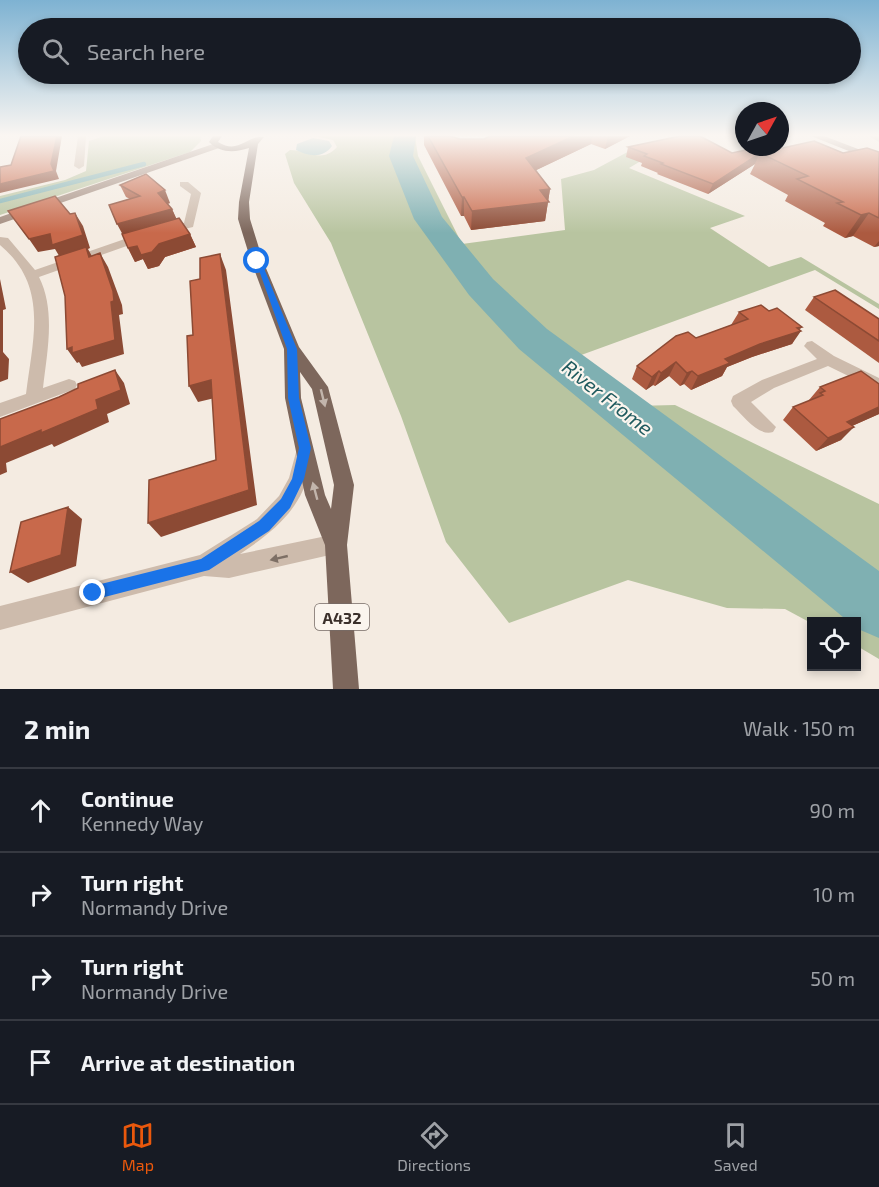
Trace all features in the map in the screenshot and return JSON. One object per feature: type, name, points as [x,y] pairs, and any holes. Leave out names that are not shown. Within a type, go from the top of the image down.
[{"type":"main road","name":"A432","points":[[249,168],[244,219],[257,261],[292,349],[320,387],[344,485],[336,545],[346,689]]},
{"type":"main road","name":"A432","points":[[292,349],[294,398],[315,495],[336,545]]},
{"type":"street","points":[[0,221],[143,168]]},
{"type":"street","points":[[33,275],[152,233],[189,225],[196,193],[184,184]]},
{"type":"street","points":[[0,241],[4,241],[33,275],[40,300],[41,330],[34,398]]},
{"type":"street","points":[[812,346],[829,360],[879,385]]},
{"type":"street","points":[[767,427],[739,401],[768,384],[829,360]]},
{"type":"street","points":[[0,410],[69,385]]},
{"type":"street","points":[[0,618],[204,565],[264,526],[286,503],[298,479],[305,448]]},
{"type":"street","points":[[204,565],[229,567],[336,545]]},
{"type":"green space","points":[[86,168],[141,168],[0,215],[0,196],[65,180],[86,171]]},
{"type":"green space","points":[[289,168],[424,168],[462,244],[565,230],[561,179],[597,168],[629,168],[745,216],[710,228],[769,267],[801,257],[879,304],[879,309],[815,270],[573,358],[634,406],[675,405],[879,504],[879,659],[861,648],[861,617],[807,617],[807,621],[785,609],[727,608],[628,580],[509,623],[446,542],[401,416],[331,243],[294,183]]},
{"type":"building","points":[[0,168],[53,168],[54,171],[0,184]]},
{"type":"building","points":[[446,168],[534,168],[550,189],[540,190],[549,202],[472,211]]},
{"type":"building","points":[[672,168],[737,168],[713,184]]},
{"type":"building","points":[[792,168],[879,168],[879,218],[869,213],[861,215],[837,203],[843,202],[797,179],[808,176]]},
{"type":"building","points":[[146,174],[165,190],[158,193],[172,209],[117,224],[109,205],[140,196],[120,185]]},
{"type":"building","points":[[55,196],[70,214],[75,213],[83,235],[52,245],[50,234],[29,239],[8,211]]},
{"type":"building","points":[[179,218],[190,234],[159,244],[152,252],[141,255],[137,246],[128,248],[122,234]]},
{"type":"building","points":[[86,247],[89,257],[100,253],[113,291],[114,301],[111,302],[115,340],[72,353],[72,347],[67,349],[65,296],[55,257]]},
{"type":"building","points":[[220,254],[249,490],[148,523],[149,480],[216,460],[211,380],[189,386],[187,336],[193,335],[190,281],[200,279],[200,258]]},
{"type":"building","points":[[835,290],[879,319],[879,341],[814,297]]},
{"type":"building","points":[[761,305],[769,311],[777,308],[802,327],[797,328],[801,331],[760,344],[725,359],[730,363],[698,376],[692,371],[687,373],[676,362],[652,377],[637,366],[676,336],[688,332],[696,338],[748,319],[739,312]]},
{"type":"building","points":[[115,370],[121,390],[96,400],[98,409],[0,447],[0,419],[59,397],[78,388],[78,384]]},
{"type":"building","points":[[861,371],[879,384],[879,407],[847,422],[854,427],[828,438],[793,407],[823,395],[820,393],[825,391],[820,387]]},
{"type":"building","points":[[68,507],[61,555],[10,572],[21,522]]},
{"type":"waterway","points":[[0,201],[128,168]]},
{"type":"waterway","name":"River Frome","points":[[406,168],[429,219],[481,287],[533,339],[879,608]]},
{"type":"route","points":[[93,593],[204,565],[264,526],[286,503],[298,479],[305,448],[294,398],[292,349],[257,261]]}]
